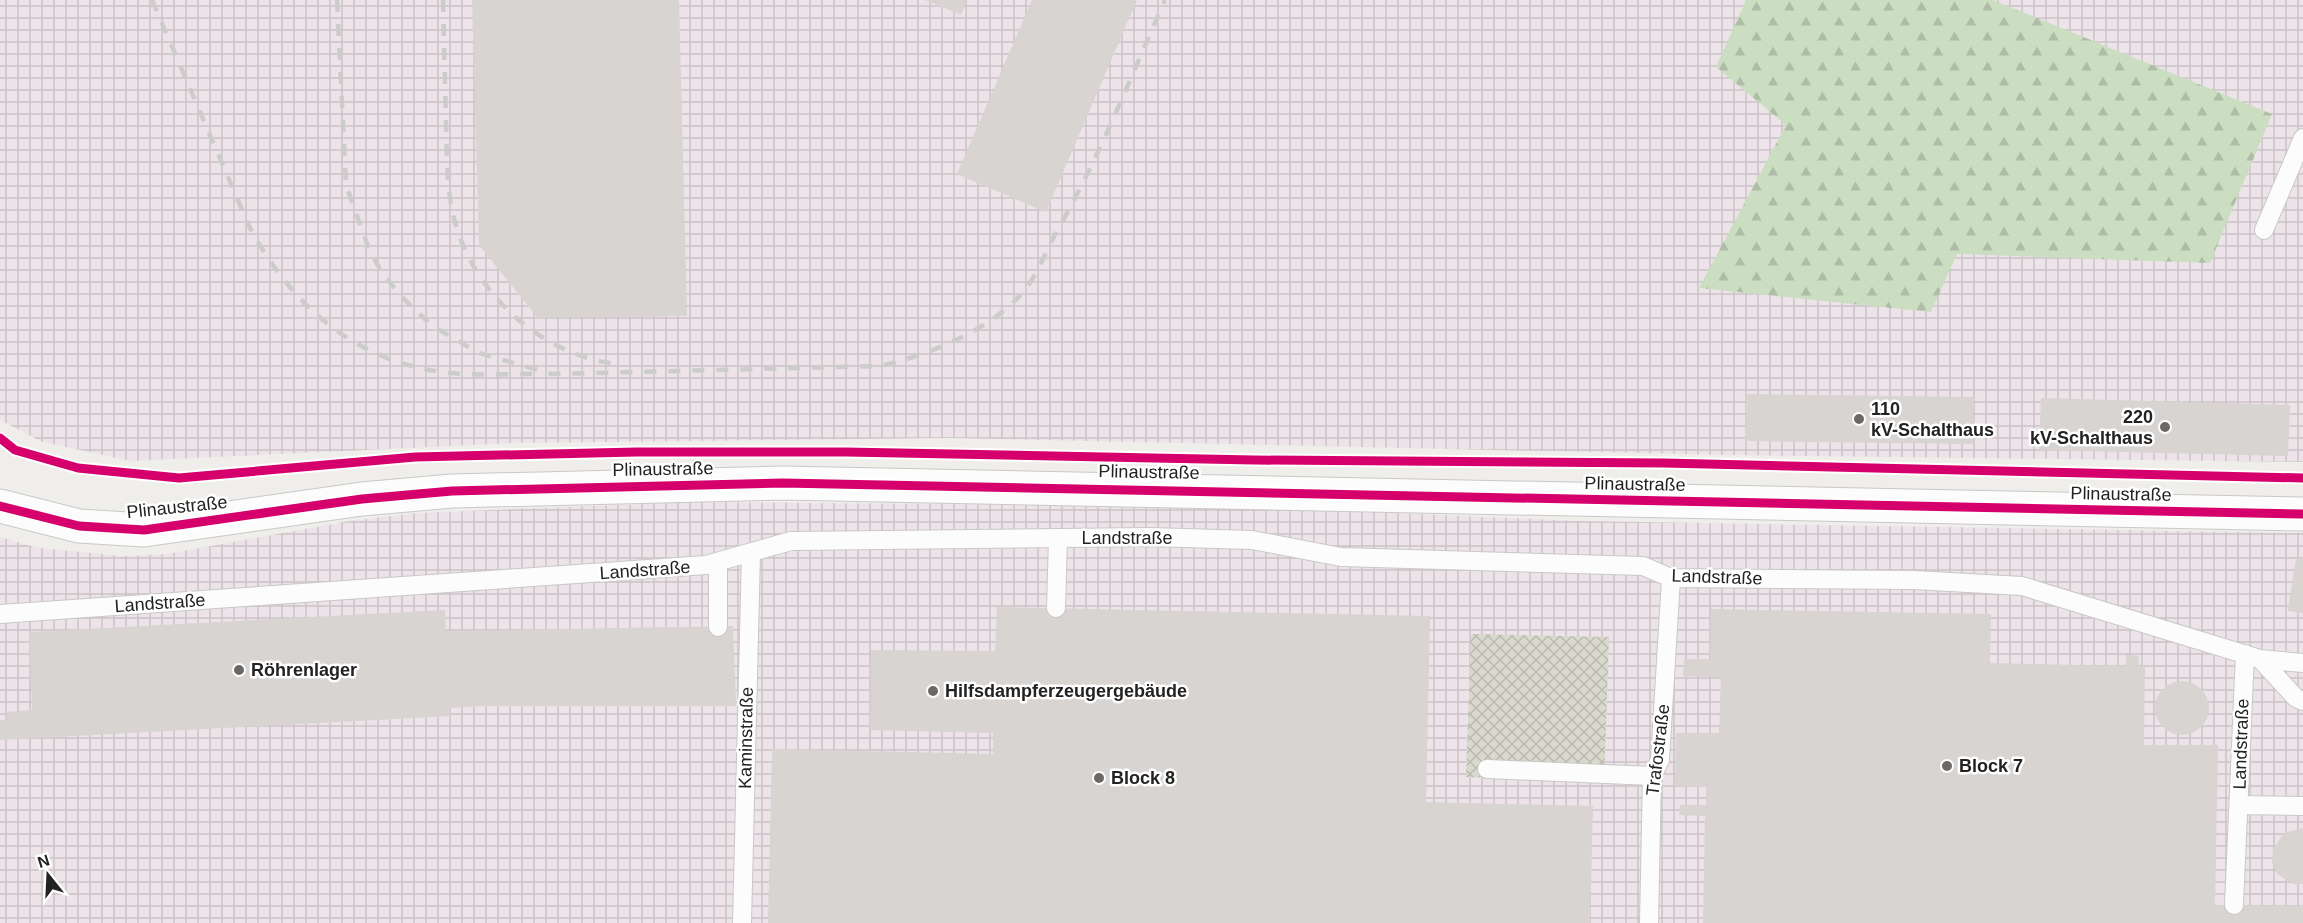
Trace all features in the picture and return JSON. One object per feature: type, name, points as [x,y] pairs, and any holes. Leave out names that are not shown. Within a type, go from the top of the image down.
[{"type":"street","name":"Plinaustraße","points":[[0,506],[79,526],[144,530],[362,499],[452,491],[783,483],[2303,514]]},
{"type":"lane","points":[[2264,230],[2296,174],[2303,138]]},
{"type":"lane","points":[[1056,608],[1058,538]]},
{"type":"lane","name":"Landstraße","points":[[0,614],[694,566],[718,562],[791,541],[1058,538],[1252,540],[1341,557],[1643,566],[1671,578],[1914,580],[2022,586],[2252,657],[2239,805],[2303,806]]},
{"type":"lane","name":"Kaminstraße","points":[[742,923],[751,553]]},
{"type":"lane","points":[[718,562],[718,627]]},
{"type":"lane","name":"Trafostraße","points":[[1649,923],[1652,776],[1660,760],[1671,578]]},
{"type":"lane","points":[[2252,657],[2303,663]]},
{"type":"lane","points":[[2252,657],[2296,698],[2303,701]]},
{"type":"lane","points":[[1487,769],[1652,776]]},
{"type":"lane","points":[[2234,905],[2239,805]]},
{"type":"shaded area","points":[[0,0],[2303,0],[2303,462],[1725,455],[949,438],[514,443],[131,461],[42,442],[0,420]]},
{"type":"shaded area","points":[[694,502],[1233,506],[1581,521],[2303,533],[2303,923],[0,923],[0,537],[34,547],[61,550],[124,556],[167,554],[349,521],[416,513]]},
{"type":"shaded area","points":[[1471,634],[1609,637],[1604,781],[1466,777]]},
{"type":"green space","points":[[1746,0],[1993,0],[2272,114],[2210,263],[1957,254],[1931,312],[1699,288],[1786,125],[1716,67]]},
{"type":"building","points":[[472,0],[679,0],[687,316],[538,318],[479,245]]},
{"type":"building","points":[[925,0],[967,0],[961,15]]},
{"type":"building","points":[[1032,0],[1137,0],[1046,212],[957,174]]},
{"type":"building","name":"110 kV-Schalthaus","points":[[1746,394],[1974,397],[1973,444],[1745,441]]},
{"type":"building","name":"220 kV-Schalthaus","points":[[2041,398],[2290,405],[2288,456],[2039,450]]},
{"type":"building","points":[[2296,558],[2303,559],[2303,613],[2288,611]]},
{"type":"building","name":"Block 8","points":[[997,607],[1430,616],[1426,802],[1593,806],[1590,923],[768,923],[772,749],[993,754],[993,733],[870,730],[871,650],[995,651]]},
{"type":"building","name":"Block 7","points":[[1711,609],[1991,614],[1990,663],[2126,666],[2126,655],[2139,656],[2138,666],[2145,666],[2144,745],[2218,745],[2215,905],[2303,906],[2303,923],[1703,923],[1705,816],[1679,815],[1680,805],[1706,805],[1706,787],[1675,786],[1676,733],[1719,733],[1721,677],[1683,676],[1684,659],[1710,659]]},
{"type":"building","name":"Röhrenlager","points":[[445,610],[446,631],[733,626],[736,706],[481,706],[450,708],[450,716],[0,740],[0,720],[7,720],[6,712],[32,710],[29,632]]},
{"type":"building","points":[[2182,681],[2192,683],[2201,689],[2207,698],[2209,708],[2207,718],[2201,727],[2192,733],[2182,735],[2172,733],[2163,727],[2157,718],[2155,708],[2157,698],[2163,689],[2172,683]]},
{"type":"building","points":[[2303,828],[2303,884],[2294,884],[2277,874],[2272,862],[2273,849],[2284,833]]},
{"type":"railway","points":[[152,0],[249,226],[265,254],[304,303],[352,341],[380,355],[410,365],[453,373],[534,374]]},
{"type":"railway","points":[[337,0],[346,185],[369,249],[382,273],[403,298],[431,325],[479,353],[552,374],[881,366],[939,348],[977,329],[1010,305],[1033,278],[1099,149],[1165,0]]},
{"type":"railway","points":[[443,0],[448,180],[453,214],[462,242],[475,268],[492,292],[512,314],[535,333],[588,358],[617,364]]},
{"type":"cycle path","points":[[0,438],[15,450],[78,468],[179,478],[415,457],[636,452],[846,452],[1254,460],[1664,463],[2303,478]]},
{"type":"cycle path","points":[[0,506],[79,526],[144,530],[362,499],[452,491],[783,483],[2303,514]]},
{"type":"place","name":"110 kV-Schalthaus","points":[[1859,419]]},
{"type":"place","name":"220 kV-Schalthaus","points":[[2165,427]]},
{"type":"place","name":"Röhrenlager","points":[[239,670]]},
{"type":"place","name":"Hilfsdampferzeugergebäude","points":[[933,691]]},
{"type":"place","name":"Block 7","points":[[1947,766]]},
{"type":"place","name":"Block 8","points":[[1099,778]]}]
